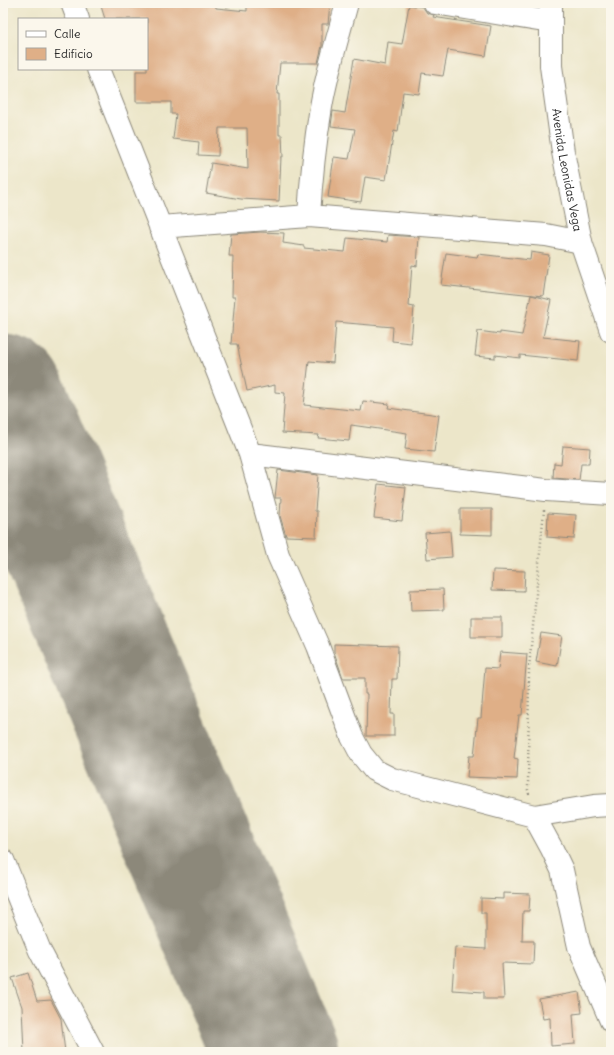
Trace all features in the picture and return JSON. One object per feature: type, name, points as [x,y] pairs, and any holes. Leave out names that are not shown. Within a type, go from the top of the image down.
[{"type":"main road","points":[[72,3],[78,18]]},
{"type":"main road","points":[[308,216],[321,106],[335,46],[348,3]]},
{"type":"main road","points":[[435,3],[551,12]]},
{"type":"main road","name":"Avenida Leonidas Vega","points":[[551,12],[551,66],[563,152],[581,242],[611,331]]},
{"type":"main road","points":[[98,70],[250,454],[278,555],[318,646],[352,737],[361,754],[374,770],[392,779],[534,816],[594,806],[611,806]]},
{"type":"main road","points":[[160,227],[308,216],[546,235],[581,242]]},
{"type":"main road","points":[[250,454],[546,490],[611,494]]},
{"type":"main road","points":[[534,816],[562,870],[579,947],[611,1022]]},
{"type":"main road","points":[[3,860],[40,951],[93,1052]]},
{"type":"path","points":[[534,816],[528,790],[529,668],[546,490]]},
{"type":"building","points":[[100,3],[215,3],[216,8],[247,11],[247,3],[330,3],[328,24],[322,24],[322,46],[318,63],[280,63],[277,94],[279,94],[279,135],[282,135],[283,157],[281,157],[279,201],[241,199],[206,193],[211,163],[248,169],[247,128],[219,128],[218,156],[198,155],[199,142],[173,139],[176,114],[171,114],[171,102],[136,102],[136,71],[148,70],[148,18],[105,18]]},
{"type":"building","points":[[409,5],[423,7],[427,13],[434,15],[433,17],[491,26],[486,56],[448,50],[443,76],[422,73],[419,94],[403,92],[398,132],[394,131],[386,180],[365,177],[361,202],[328,197],[334,157],[349,159],[355,129],[331,126],[333,111],[345,113],[354,59],[385,65],[388,42],[402,44]]},
{"type":"building","points":[[260,232],[284,233],[283,243],[304,246],[304,248],[345,252],[347,238],[387,242],[388,235],[419,237],[417,266],[412,265],[409,306],[414,307],[411,343],[392,341],[393,327],[336,322],[333,363],[309,361],[304,405],[361,411],[363,401],[389,404],[388,408],[439,415],[434,452],[405,449],[407,433],[351,425],[349,441],[318,438],[319,435],[282,433],[285,393],[275,392],[275,385],[247,391],[237,344],[231,344],[235,297],[232,297],[233,256],[229,256],[231,234]]},
{"type":"building","points":[[531,252],[549,255],[543,296],[441,285],[446,253],[477,257],[478,254],[530,260]]},
{"type":"building","points":[[531,295],[551,300],[543,337],[580,341],[578,361],[520,355],[520,358],[495,355],[495,358],[475,356],[478,331],[522,335]]},
{"type":"building","points":[[563,446],[590,448],[589,464],[581,464],[579,480],[553,478],[554,463],[561,464]]},
{"type":"building","points":[[278,470],[318,475],[315,511],[317,511],[316,537],[286,536],[280,516],[281,498],[275,498]]},
{"type":"building","points":[[378,484],[406,487],[402,521],[374,518]]},
{"type":"building","points":[[460,509],[492,509],[492,535],[460,534]]},
{"type":"building","points":[[548,513],[576,515],[574,539],[547,537]]},
{"type":"building","points":[[450,531],[452,557],[427,559],[425,533]]},
{"type":"building","points":[[493,570],[525,571],[524,591],[492,590]]},
{"type":"building","points":[[443,589],[444,610],[411,611],[410,590]]},
{"type":"building","points":[[471,617],[502,617],[502,637],[471,637]]},
{"type":"building","points":[[541,633],[562,636],[557,666],[536,662]]},
{"type":"building","points":[[334,644],[398,646],[397,679],[392,679],[391,714],[394,714],[394,736],[366,736],[367,694],[365,694],[365,678],[343,678],[334,652]]},
{"type":"building","points":[[500,652],[527,654],[522,715],[519,715],[514,758],[518,759],[517,779],[467,777],[469,756],[474,756],[478,718],[481,718],[485,668],[498,669]]},
{"type":"building","points":[[503,893],[530,894],[529,911],[523,911],[522,941],[534,941],[533,964],[502,963],[504,999],[484,999],[484,992],[452,990],[455,947],[486,949],[486,913],[481,913],[481,898],[503,899]]},
{"type":"building","points":[[28,973],[37,1001],[51,1000],[61,1019],[65,1052],[24,1052],[22,1007],[12,978]]},
{"type":"building","points":[[579,992],[582,1013],[573,1014],[575,1044],[551,1046],[550,1018],[543,1019],[539,999]]},
{"type":"runway","points":[[3,398],[275,1052]]}]
